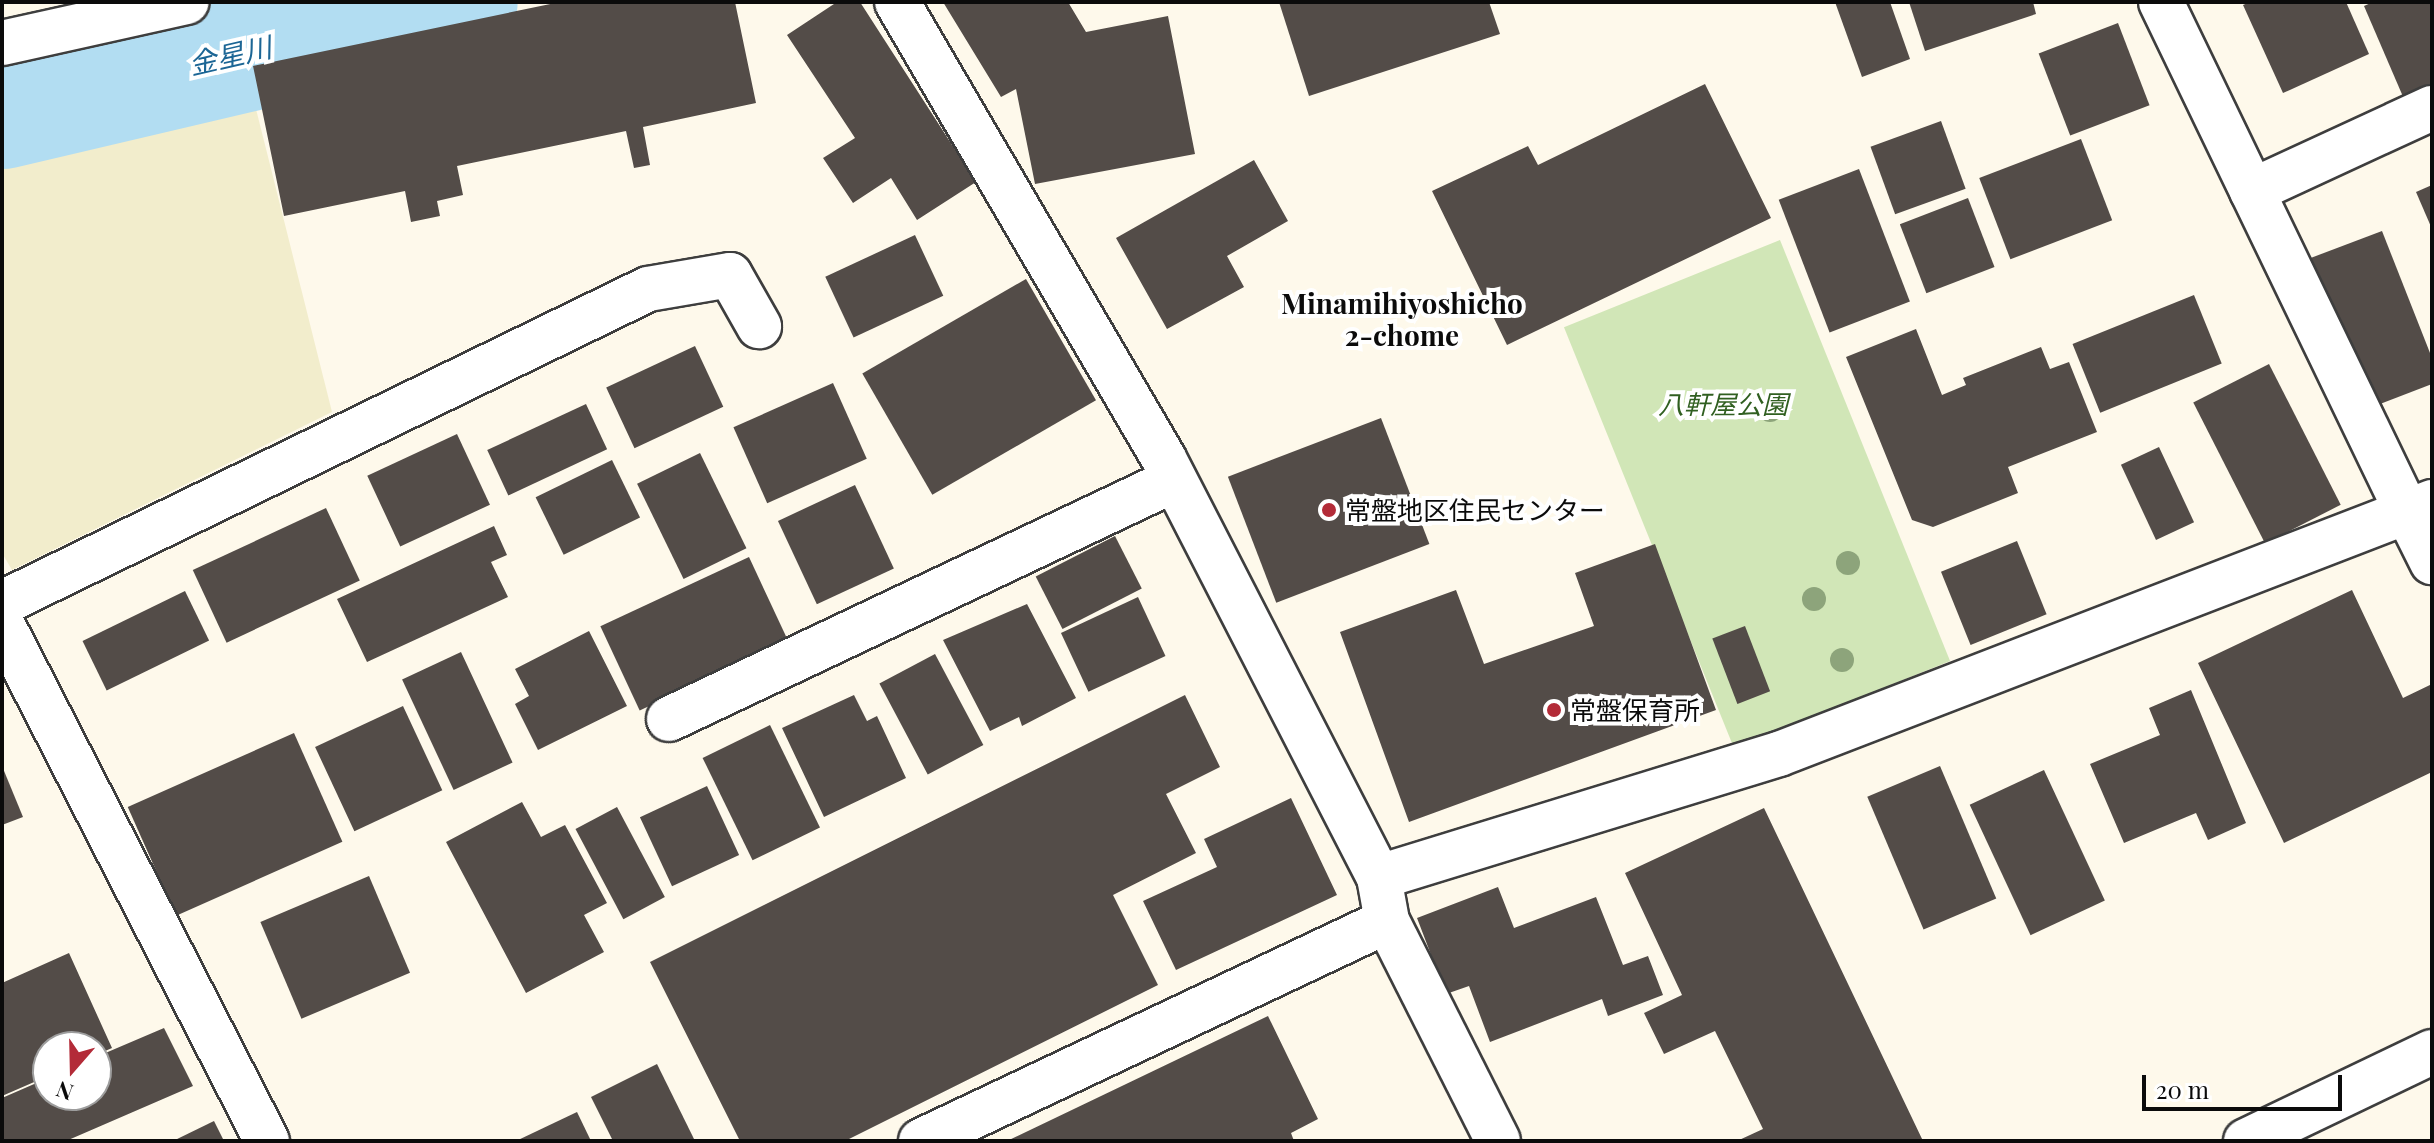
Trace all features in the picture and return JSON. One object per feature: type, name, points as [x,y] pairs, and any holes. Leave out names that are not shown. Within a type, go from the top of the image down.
[{"type":"street","points":[[2,43],[187,2]]},
{"type":"street","points":[[897,2],[1174,480],[1379,877],[1387,921],[1498,1141]]},
{"type":"street","points":[[2161,2],[2252,191],[2420,508],[2432,562]]},
{"type":"street","points":[[2252,191],[2432,108]]},
{"type":"street","points":[[2,603],[648,289],[730,275],[759,326]]},
{"type":"street","points":[[669,719],[1174,480]]},
{"type":"street","points":[[1379,877],[1779,754],[2420,508]]},
{"type":"street","points":[[2,624],[267,1141]]},
{"type":"street","points":[[921,1141],[1387,921]]},
{"type":"street","points":[[2246,1141],[2432,1052]]},
{"type":"shaded area","points":[[245,65],[332,412],[12,570],[2,553],[2,121]]},
{"type":"green space","name":"八軒屋公園","points":[[1780,240],[1950,661],[1734,748],[1564,327]]},
{"type":"building","points":[[560,2],[735,2],[756,103],[643,127],[650,165],[634,168],[626,131],[457,166],[463,195],[437,201],[440,216],[411,222],[405,191],[284,216],[253,66]]},
{"type":"building","points":[[837,2],[860,2],[976,182],[917,220],[891,178],[853,203],[823,158],[855,138],[787,35]]},
{"type":"building","points":[[943,2],[1068,2],[1086,32],[1168,16],[1195,154],[1035,184],[1016,89],[1001,97]]},
{"type":"building","points":[[1279,2],[1489,2],[1500,34],[1309,96]]},
{"type":"building","points":[[1835,2],[1890,2],[1910,59],[1862,77]]},
{"type":"building","points":[[1909,2],[2033,2],[2036,14],[1925,51]]},
{"type":"building","points":[[2250,2],[2346,2],[2369,54],[2283,93],[2243,5]]},
{"type":"building","points":[[2373,2],[2432,2],[2432,88],[2404,99],[2364,6]]},
{"type":"building","points":[[2118,23],[2150,105],[2070,136],[2039,53]]},
{"type":"building","points":[[1705,84],[1771,218],[1507,345],[1432,191],[1528,146],[1538,165]]},
{"type":"building","points":[[1941,121],[1966,189],[1895,214],[1871,147]]},
{"type":"building","points":[[2081,139],[2112,220],[2010,259],[1979,178]]},
{"type":"building","points":[[1254,160],[1288,221],[1227,256],[1244,287],[1167,329],[1116,238]]},
{"type":"building","points":[[1859,169],[1910,302],[1830,332],[1779,200]]},
{"type":"building","points":[[2432,185],[2432,229],[2416,192]]},
{"type":"building","points":[[1968,198],[1995,267],[1926,293],[1900,224]]},
{"type":"building","points":[[2382,231],[2432,358],[2432,384],[2367,409],[2308,259]]},
{"type":"building","points":[[915,235],[943,296],[854,338],[825,277]]},
{"type":"building","points":[[1026,279],[1096,400],[932,495],[862,374]]},
{"type":"building","points":[[2194,295],[2222,364],[2100,413],[2073,344]]},
{"type":"building","points":[[1916,329],[1942,395],[1966,385],[1963,378],[2041,347],[2050,369],[2069,362],[2097,432],[2008,467],[2018,493],[1933,527],[1912,520],[1846,357]]},
{"type":"building","points":[[695,346],[723,407],[634,448],[606,387]]},
{"type":"building","points":[[2269,364],[2341,505],[2265,543],[2193,403]]},
{"type":"building","points":[[833,383],[867,459],[767,503],[733,427]]},
{"type":"building","points":[[586,404],[607,449],[508,495],[487,450]]},
{"type":"building","name":"常盤地区住民センター","points":[[1381,418],[1429,544],[1276,603],[1228,477]]},
{"type":"building","points":[[457,434],[490,505],[400,547],[367,476]]},
{"type":"building","points":[[2159,447],[2194,522],[2156,540],[2121,465]]},
{"type":"building","points":[[700,453],[746,548],[684,579],[637,484]]},
{"type":"building","points":[[612,460],[640,518],[564,555],[536,497]]},
{"type":"building","points":[[855,485],[894,568],[817,604],[778,521]]},
{"type":"building","points":[[326,508],[360,581],[227,643],[193,570]]},
{"type":"building","points":[[494,526],[507,555],[491,562],[508,597],[367,662],[337,599]]},
{"type":"building","points":[[1115,536],[1142,589],[1062,629],[1036,576]]},
{"type":"building","points":[[2017,541],[2047,614],[1971,645],[1941,572]]},
{"type":"building","points":[[1655,544],[1716,710],[1409,822],[1340,632],[1456,590],[1484,664],[1594,626],[1575,573]]},
{"type":"building","points":[[749,557],[788,641],[640,711],[600,626]]},
{"type":"building","points":[[2352,590],[2403,698],[2432,684],[2432,772],[2284,843],[2198,663]]},
{"type":"building","points":[[185,591],[209,640],[107,690],[83,641]]},
{"type":"building","points":[[1138,597],[1165,656],[1088,692],[1061,633]]},
{"type":"building","points":[[1027,604],[1076,698],[1022,726],[1019,717],[990,731],[943,640]]},
{"type":"building","points":[[1745,626],[1770,691],[1737,704],[1712,639]]},
{"type":"building","points":[[589,631],[627,706],[538,750],[515,704],[529,696],[515,669]]},
{"type":"building","points":[[461,652],[513,763],[454,790],[402,679]]},
{"type":"building","points":[[935,654],[983,745],[928,775],[879,684]]},
{"type":"building","points":[[2191,690],[2246,823],[2208,840],[2196,813],[2124,843],[2090,764],[2160,735],[2149,708]]},
{"type":"building","points":[[854,695],[867,721],[877,716],[906,778],[824,817],[782,728]]},
{"type":"building","points":[[1185,695],[1220,767],[1166,794],[1196,853],[1113,895],[1158,985],[845,1141],[740,1141],[650,962]]},
{"type":"building","points":[[403,706],[442,790],[354,831],[315,747]]},
{"type":"building","points":[[770,725],[820,827],[753,860],[703,758]]},
{"type":"building","points":[[294,733],[342,842],[176,916],[128,807]]},
{"type":"building","points":[[2,766],[23,817],[2,825]]},
{"type":"building","points":[[1940,766],[1996,899],[1924,929],[1867,797]]},
{"type":"building","points":[[2044,770],[2105,901],[2031,935],[1970,805]]},
{"type":"building","points":[[707,786],[739,855],[672,886],[640,817]]},
{"type":"building","points":[[1291,798],[1337,895],[1176,970],[1143,901],[1217,867],[1204,839]]},
{"type":"building","points":[[522,802],[541,837],[565,825],[607,903],[584,915],[604,952],[526,993],[446,842]]},
{"type":"building","points":[[617,807],[665,897],[623,919],[576,829]]},
{"type":"building","points":[[1764,808],[1923,1141],[1737,1141],[1763,1129],[1715,1031],[1664,1054],[1644,1013],[1682,995],[1625,873]]},
{"type":"building","points":[[369,876],[410,973],[301,1019],[260,922]]},
{"type":"building","points":[[1498,887],[1514,928],[1596,897],[1623,965],[1648,956],[1663,995],[1608,1016],[1602,999],[1490,1042],[1469,986],[1446,994],[1417,918]]},
{"type":"building","points":[[69,953],[104,1031],[32,1031],[32,1083],[2,1096],[2,983]]},
{"type":"building","points":[[1268,1016],[1318,1119],[1291,1133],[1294,1141],[1007,1141]]},
{"type":"building","points":[[164,1028],[193,1086],[66,1141],[2,1141],[2,1098],[32,1085],[32,1111],[112,1111],[112,1050]]},
{"type":"building","points":[[657,1064],[695,1141],[613,1141],[591,1097]]},
{"type":"building","points":[[577,1112],[591,1141],[516,1141]]},
{"type":"building","points":[[214,1121],[224,1141],[173,1141]]},
{"type":"waterway","name":"金星川","points":[[2,109],[458,2]]},
{"type":"place","name":"常盤地区住民センター","points":[[1329,510]]},
{"type":"place","name":"常盤保育所","points":[[1554,710]]},
{"type":"district","name":"Minamihiyoshicho 2-chome","points":[[1402,319]]}]
